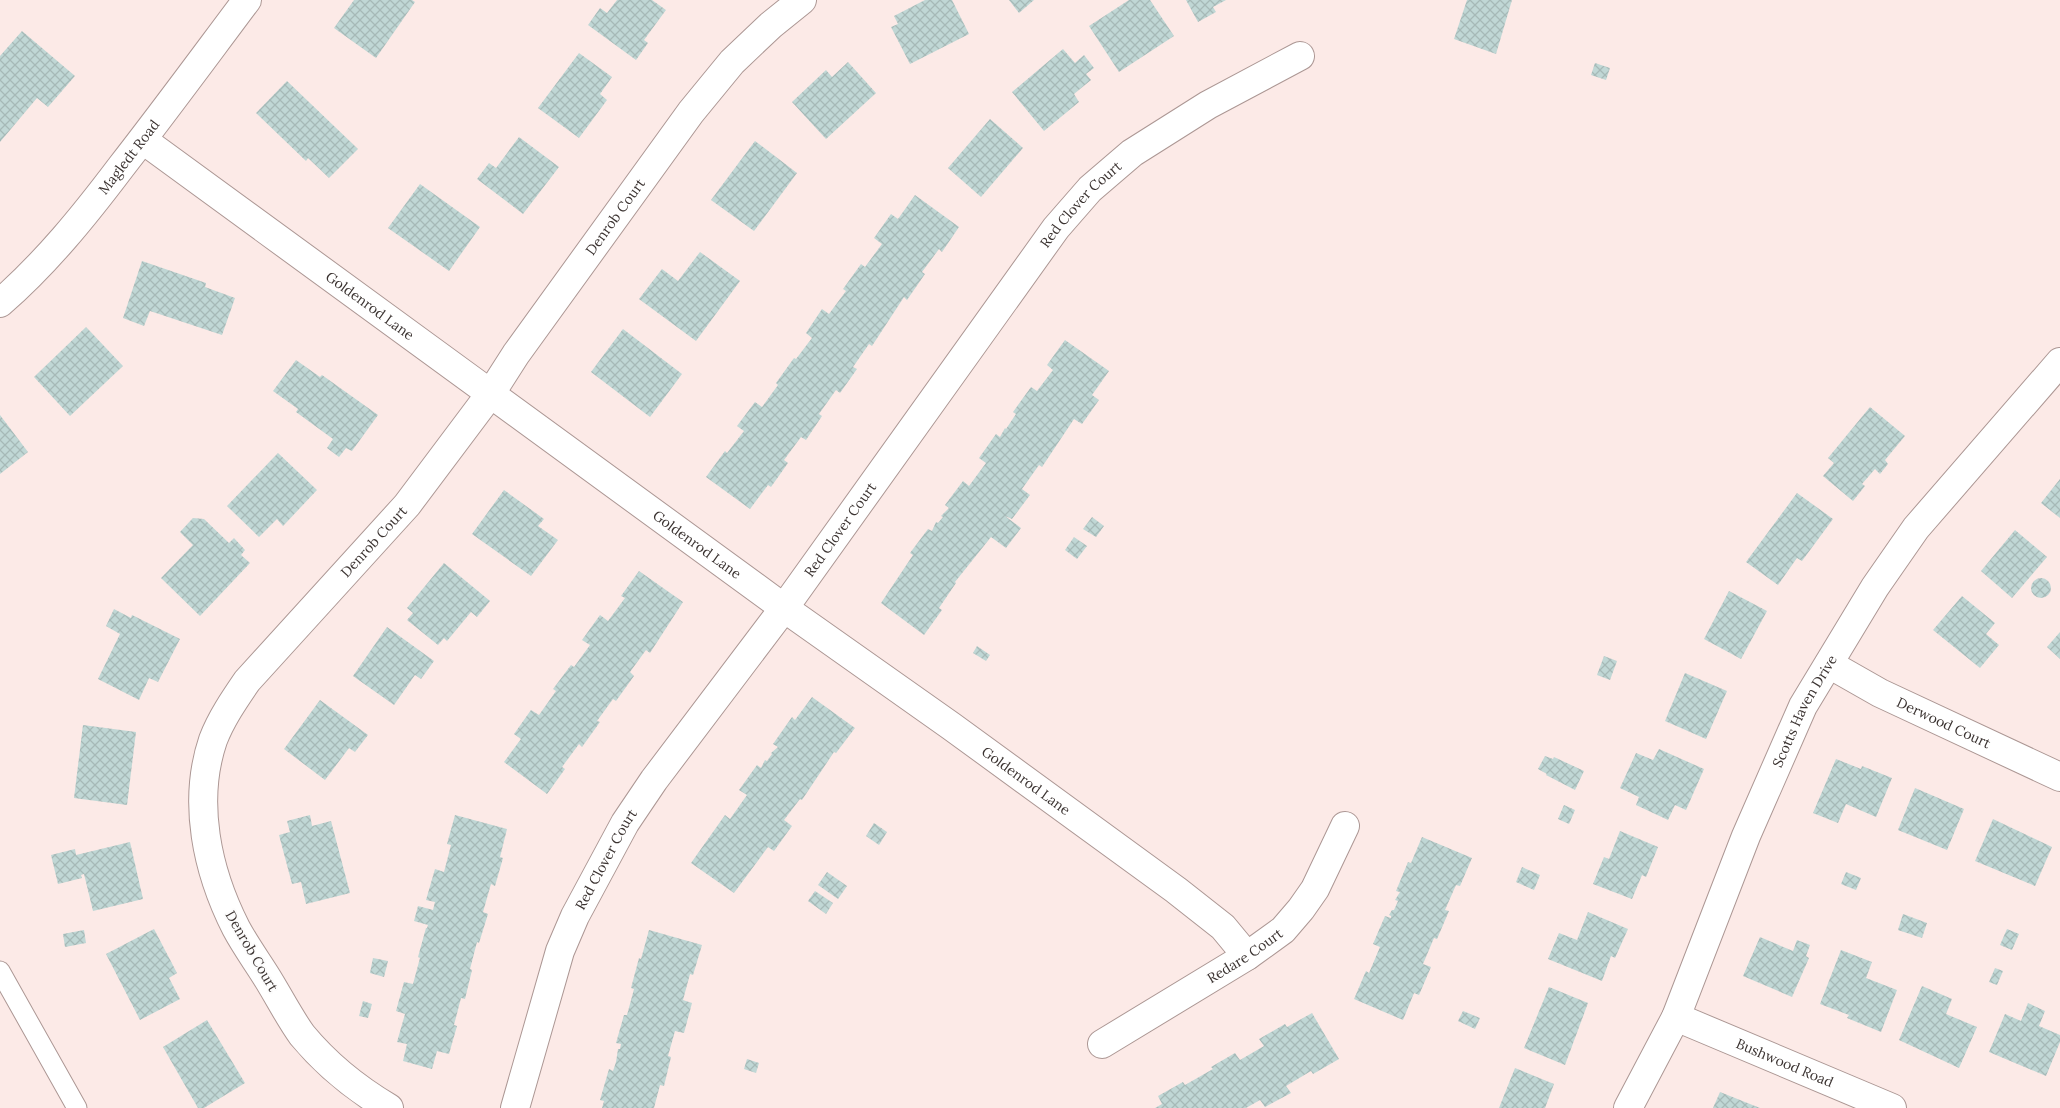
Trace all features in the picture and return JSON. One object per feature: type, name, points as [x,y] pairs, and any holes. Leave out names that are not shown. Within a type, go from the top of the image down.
[{"type":"street","name":"Magledt Road","points":[[0,303],[39,267],[68,233],[143,140],[247,0]]},
{"type":"street","name":"Denrob Court","points":[[389,1108],[347,1079],[302,1034],[237,929],[214,873],[206,839],[205,775],[213,740],[229,707],[247,681],[407,505],[491,393],[516,354],[691,112],[732,62],[771,25],[802,0]]},
{"type":"street","name":"Red Clover Court","points":[[515,1108],[560,951],[575,916],[625,823],[654,780],[784,608],[1056,228],[1090,188],[1132,153],[1208,105],[1300,56]]},
{"type":"street","name":"Goldenrod Lane","points":[[143,140],[784,608],[951,726],[1176,890],[1223,927],[1247,956]]},
{"type":"street","name":"Scotts Haven Drive","points":[[1628,1108],[1676,1017],[1746,836],[1803,706],[1876,587],[1916,528],[2060,362]]},
{"type":"street","name":"Derwood Court","points":[[1829,664],[1888,697],[2060,777]]},
{"type":"street","name":"Redare Court","points":[[1102,1044],[1247,956],[1282,930],[1301,909],[1315,889],[1345,826]]},
{"type":"street","name":"Bushwood Road","points":[[1676,1017],[1892,1108]]},
{"type":"lane","points":[[0,971],[77,1108]]},
{"type":"building","points":[[354,0],[412,0],[415,2],[376,58],[334,28]]},
{"type":"building","points":[[617,0],[652,0],[666,10],[644,40],[648,43],[636,60],[588,25],[600,8],[607,13]]},
{"type":"building","points":[[925,0],[952,0],[969,34],[910,64],[891,27],[898,24],[894,16]]},
{"type":"building","points":[[1009,0],[1034,0],[1019,13]]},
{"type":"building","points":[[1129,0],[1150,0],[1174,36],[1119,72],[1089,26]]},
{"type":"building","points":[[1186,0],[1226,0],[1213,7],[1216,12],[1198,22]]},
{"type":"building","points":[[1467,0],[1512,0],[1496,54],[1454,39]]},
{"type":"building","points":[[22,31],[75,76],[48,107],[37,98],[0,142],[0,56]]},
{"type":"building","points":[[1063,49],[1075,63],[1084,55],[1094,68],[1086,74],[1091,80],[1074,94],[1079,102],[1044,131],[1012,92]]},
{"type":"building","points":[[579,53],[612,77],[600,94],[607,100],[579,138],[538,108]]},
{"type":"building","points":[[848,62],[876,93],[826,139],[792,102],[826,70],[832,77]]},
{"type":"building","points":[[1595,63],[1610,68],[1606,80],[1591,75]]},
{"type":"building","points":[[287,81],[358,149],[329,178],[308,158],[306,161],[256,113]]},
{"type":"building","points":[[990,119],[1023,148],[981,197],[948,168]]},
{"type":"building","points":[[519,137],[559,167],[523,214],[477,179],[489,163],[496,168]]},
{"type":"building","points":[[755,141],[797,173],[754,231],[711,200]]},
{"type":"building","points":[[420,184],[480,227],[449,271],[388,228]]},
{"type":"building","points":[[915,195],[959,227],[942,252],[939,249],[922,272],[925,274],[907,300],[904,297],[872,346],[869,344],[853,367],[857,369],[840,393],[836,390],[819,414],[822,416],[806,440],[801,437],[784,460],[788,463],[771,487],[768,485],[750,509],[706,477],[725,451],[727,453],[744,431],[737,426],[755,402],[762,407],[794,358],[796,359],[812,338],[806,333],[822,309],[829,314],[846,291],[843,289],[861,264],[865,267],[882,244],[874,238],[891,214],[898,219]]},
{"type":"building","points":[[700,252],[740,281],[696,341],[639,299],[662,269],[678,281]]},
{"type":"building","points":[[142,261],[206,283],[205,287],[235,298],[222,335],[150,311],[144,326],[123,318]]},
{"type":"building","points":[[86,327],[123,366],[70,416],[34,377]]},
{"type":"building","points":[[623,329],[682,374],[650,417],[591,372]]},
{"type":"building","points":[[1065,340],[1109,371],[1092,395],[1099,400],[1082,424],[1074,419],[1042,467],[1039,465],[1022,489],[1030,495],[1012,519],[1005,516],[1021,528],[1006,548],[991,537],[955,582],[939,608],[942,610],[924,635],[881,603],[913,555],[910,553],[928,529],[932,531],[936,522],[938,523],[943,517],[941,516],[949,508],[945,505],[963,481],[969,486],[986,463],[979,458],[996,434],[1000,437],[1006,429],[1016,414],[1013,412],[1031,387],[1037,391],[1053,370],[1047,365]]},
{"type":"building","points":[[296,360],[320,377],[322,375],[378,415],[352,451],[346,448],[339,457],[327,448],[333,439],[296,412],[298,409],[273,391]]},
{"type":"building","points":[[1870,407],[1905,436],[1885,460],[1888,464],[1880,474],[1875,469],[1862,484],[1865,486],[1853,501],[1823,476],[1834,463],[1828,458]]},
{"type":"building","points":[[0,415],[28,452],[0,474]]},
{"type":"building","points":[[278,453],[317,490],[283,526],[277,519],[259,537],[227,506]]},
{"type":"building","points":[[2060,479],[2060,518],[2041,503]]},
{"type":"building","points":[[504,490],[544,519],[538,526],[558,540],[531,576],[472,534]]},
{"type":"building","points":[[1797,493],[1833,519],[1802,561],[1797,558],[1778,585],[1746,562]]},
{"type":"building","points":[[1092,517],[1104,526],[1096,537],[1083,529]]},
{"type":"building","points":[[193,518],[204,519],[229,543],[234,538],[245,550],[241,555],[250,563],[200,616],[161,578],[193,545],[180,532]]},
{"type":"building","points":[[2015,530],[2047,557],[2012,598],[1981,571]]},
{"type":"building","points":[[1074,537],[1087,546],[1077,559],[1065,550]]},
{"type":"building","points":[[444,563],[490,601],[477,617],[471,612],[447,641],[444,638],[438,645],[407,620],[413,613],[407,608]]},
{"type":"building","points":[[639,571],[683,602],[650,653],[646,650],[630,672],[634,676],[616,701],[613,699],[597,721],[600,722],[582,747],[579,744],[562,767],[565,769],[547,794],[504,762],[521,739],[514,734],[531,710],[539,715],[556,691],[553,689],[571,665],[574,667],[590,645],[582,640],[600,615],[608,621],[625,598],[621,596]]},
{"type":"building","points":[[2041,578],[2048,581],[2051,588],[2048,595],[2041,598],[2034,595],[2031,588],[2034,581]]},
{"type":"building","points":[[1729,591],[1767,611],[1741,659],[1704,639]]},
{"type":"building","points":[[1962,596],[1995,623],[1986,634],[1999,645],[1980,668],[1933,630]]},
{"type":"building","points":[[114,609],[131,618],[132,615],[180,639],[158,682],[149,678],[139,700],[98,679],[120,634],[106,626]]},
{"type":"building","points":[[387,627],[434,661],[421,679],[415,675],[394,705],[353,676]]},
{"type":"building","points":[[2060,632],[2060,659],[2047,647]]},
{"type":"building","points":[[977,646],[990,655],[986,661],[973,653]]},
{"type":"building","points":[[1604,656],[1617,661],[1610,680],[1597,675]]},
{"type":"building","points":[[1685,673],[1727,691],[1706,739],[1665,721]]},
{"type":"building","points":[[812,697],[855,728],[836,753],[834,752],[802,800],[800,799],[784,820],[792,826],[774,851],[768,847],[734,893],[691,863],[725,815],[730,819],[747,795],[739,790],[757,765],[761,768],[765,760],[767,761],[771,753],[778,747],[773,744],[792,717],[795,720]]},
{"type":"building","points":[[320,700],[368,735],[355,752],[349,748],[325,780],[284,749]]},
{"type":"building","points":[[83,725],[136,732],[127,805],[74,798]]},
{"type":"building","points":[[1659,749],[1704,769],[1686,810],[1675,805],[1668,820],[1636,805],[1639,797],[1620,788],[1636,753],[1653,760]]},
{"type":"building","points":[[1545,756],[1553,759],[1554,757],[1584,771],[1575,790],[1538,769]]},
{"type":"building","points":[[1836,759],[1861,769],[1862,766],[1892,778],[1876,817],[1846,804],[1838,823],[1813,813]]},
{"type":"building","points":[[1915,788],[1964,809],[1947,850],[1898,830]]},
{"type":"building","points":[[1564,805],[1575,810],[1569,824],[1558,819]]},
{"type":"building","points":[[310,815],[312,826],[331,821],[350,893],[306,904],[301,882],[292,884],[279,835],[290,832],[287,821]]},
{"type":"building","points":[[455,815],[507,829],[500,857],[503,858],[495,886],[491,884],[483,912],[488,914],[479,943],[477,942],[465,999],[461,998],[454,1025],[457,1026],[449,1054],[437,1051],[432,1069],[403,1061],[407,1044],[397,1042],[405,1014],[396,1011],[404,982],[413,984],[420,958],[418,957],[428,925],[414,921],[418,906],[433,910],[435,902],[426,900],[435,869],[444,872],[451,845],[447,844]]},
{"type":"building","points":[[1993,819],[2052,847],[2035,886],[1975,861]]},
{"type":"building","points":[[874,823],[887,832],[879,845],[866,836]]},
{"type":"building","points":[[1620,831],[1658,847],[1646,877],[1642,875],[1632,899],[1593,884],[1604,857],[1609,859]]},
{"type":"building","points":[[1422,837],[1472,858],[1460,886],[1456,885],[1445,910],[1449,911],[1437,939],[1434,938],[1423,964],[1431,967],[1419,995],[1414,993],[1403,1020],[1354,999],[1366,971],[1369,973],[1380,947],[1373,944],[1385,916],[1391,918],[1389,915],[1394,910],[1398,901],[1395,900],[1400,892],[1396,891],[1408,862],[1411,863]]},
{"type":"building","points":[[130,842],[143,899],[93,911],[84,874],[81,875],[82,878],[58,884],[51,855],[75,849],[76,855]]},
{"type":"building","points":[[1522,867],[1540,875],[1534,890],[1516,882]]},
{"type":"building","points":[[827,872],[847,886],[838,899],[818,885]]},
{"type":"building","points":[[1846,872],[1861,878],[1856,890],[1841,884]]},
{"type":"building","points":[[815,891],[833,903],[826,914],[808,901]]},
{"type":"building","points":[[1588,912],[1628,929],[1615,958],[1611,956],[1602,981],[1548,959],[1559,933],[1577,940]]},
{"type":"building","points":[[1903,914],[1927,923],[1922,938],[1898,930]]},
{"type":"building","points":[[154,929],[177,973],[169,978],[180,999],[140,1020],[106,954]]},
{"type":"building","points":[[2007,929],[2019,934],[2012,950],[2000,945]]},
{"type":"building","points":[[84,930],[86,943],[65,947],[63,934]]},
{"type":"building","points":[[649,930],[702,945],[693,975],[690,974],[683,1000],[692,1003],[684,1033],[675,1031],[668,1056],[671,1057],[664,1086],[660,1085],[654,1108],[602,1108],[604,1101],[600,1100],[609,1069],[613,1071],[618,1049],[620,1049],[621,1044],[616,1043],[624,1015],[627,1015],[634,989],[631,988]]},
{"type":"building","points":[[1760,937],[1793,951],[1797,940],[1810,945],[1806,956],[1809,958],[1792,997],[1743,976]]},
{"type":"building","points":[[1841,950],[1872,962],[1866,978],[1897,990],[1881,1032],[1847,1018],[1849,1015],[1820,1004]]},
{"type":"building","points":[[373,958],[388,961],[384,977],[370,973]]},
{"type":"building","points":[[1995,968],[2003,971],[1997,985],[1989,982]]},
{"type":"building","points":[[1922,986],[1952,999],[1946,1014],[1977,1027],[1959,1068],[1899,1040]]},
{"type":"building","points":[[1549,987],[1588,1003],[1565,1065],[1524,1048]]},
{"type":"building","points":[[363,1001],[372,1004],[368,1018],[359,1016]]},
{"type":"building","points":[[2028,1003],[2045,1011],[2039,1026],[2060,1035],[2060,1042],[2046,1076],[1989,1052],[2005,1014],[2021,1021]]},
{"type":"building","points":[[1463,1011],[1480,1018],[1475,1029],[1458,1021]]},
{"type":"building","points":[[1312,1013],[1339,1059],[1313,1074],[1311,1071],[1286,1086],[1291,1093],[1265,1107],[1260,1100],[1246,1108],[1155,1108],[1162,1104],[1158,1096],[1183,1082],[1185,1085],[1213,1069],[1211,1067],[1235,1053],[1240,1060],[1264,1046],[1259,1039],[1285,1024],[1287,1027]]},
{"type":"building","points":[[207,1020],[245,1083],[204,1108],[198,1108],[163,1047]]},
{"type":"building","points":[[747,1059],[759,1063],[756,1073],[744,1069]]},
{"type":"building","points":[[1515,1068],[1554,1084],[1545,1108],[1499,1108]]},
{"type":"building","points":[[1720,1092],[1760,1108],[1713,1108]]}]
